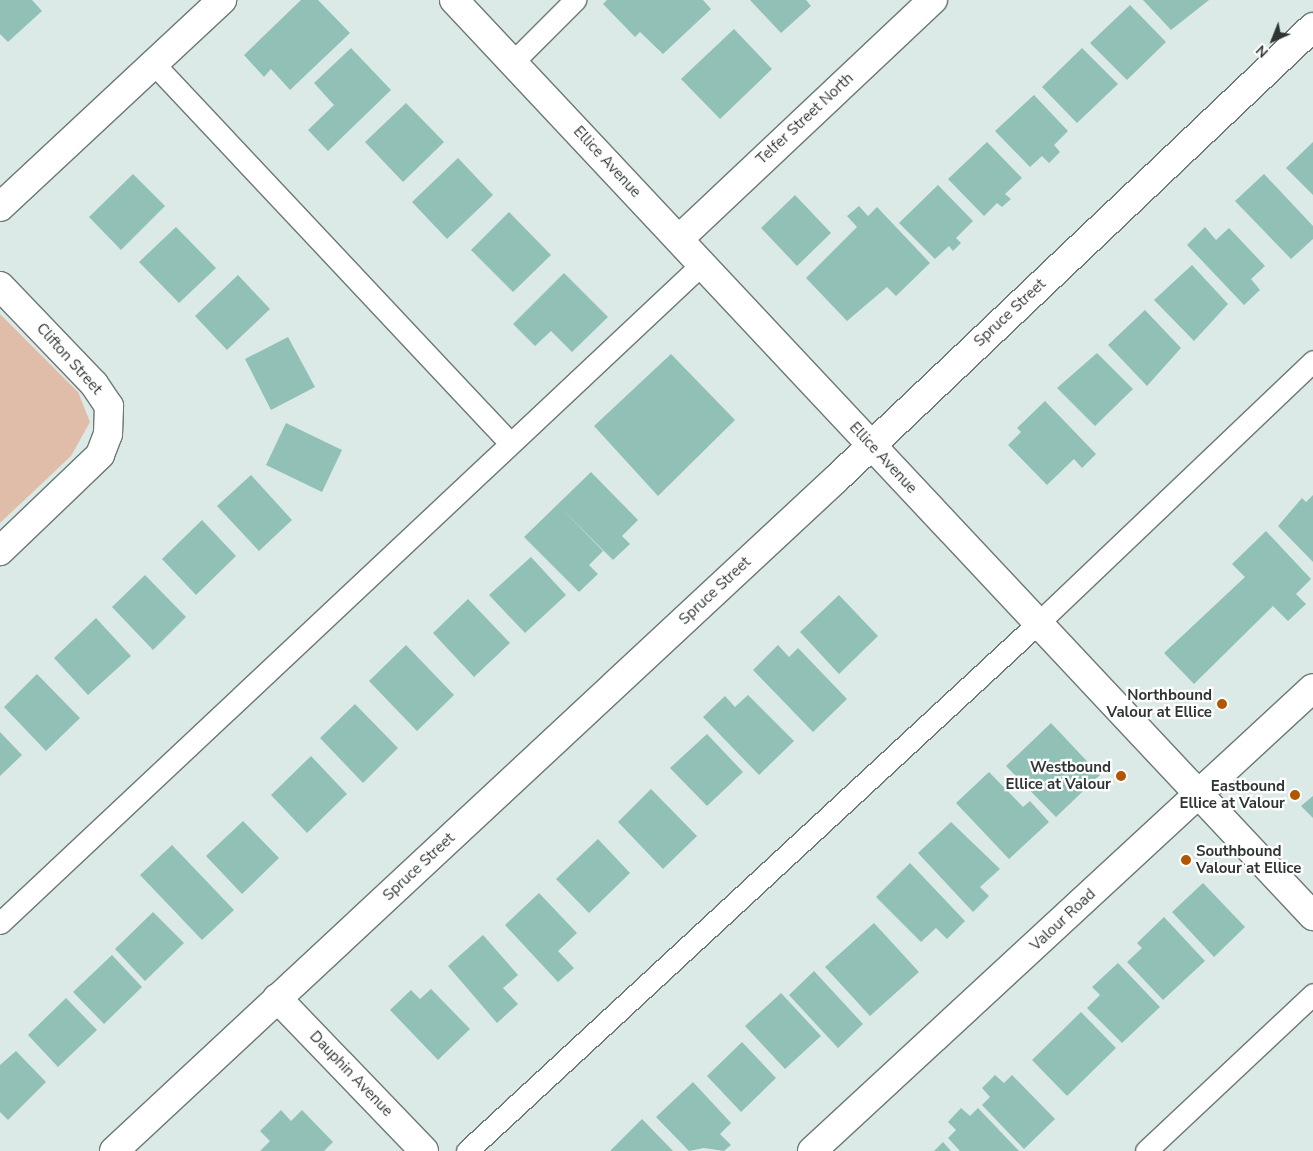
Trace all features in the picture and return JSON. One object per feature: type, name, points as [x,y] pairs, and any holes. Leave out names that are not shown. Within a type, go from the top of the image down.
[{"type":"street","points":[[0,208],[222,0]]},
{"type":"street","name":"Ellice Avenue","points":[[454,0],[1037,624],[1200,794],[1313,916]]},
{"type":"street","name":"Telfer Street North","points":[[679,239],[932,0]]},
{"type":"street","name":"Spruce Street","points":[[114,1151],[870,445],[1313,27]]},
{"type":"street","name":"Clifton Street","points":[[0,286],[94,384],[109,406],[108,434],[100,455],[0,550]]},
{"type":"street","name":"Valour Road","points":[[812,1151],[1313,688]]},
{"type":"street","name":"Dauphin Avenue","points":[[277,998],[424,1151]]},
{"type":"lane","points":[[513,62],[575,0]]},
{"type":"lane","points":[[154,64],[510,443]]},
{"type":"lane","points":[[0,923],[702,264]]},
{"type":"lane","points":[[467,1151],[1037,624],[1313,361]]},
{"type":"lane","points":[[1146,1151],[1313,994]]},
{"type":"shaded area","points":[[0,314],[78,392],[90,422],[71,456],[0,523]]},
{"type":"building","points":[[0,0],[32,0],[42,11],[8,42],[0,34]]},
{"type":"building","points":[[301,0],[318,0],[350,33],[290,90],[271,69],[264,77],[244,55]]},
{"type":"building","points":[[607,0],[703,0],[711,9],[663,54],[640,32],[635,37],[603,4]]},
{"type":"building","points":[[750,0],[806,0],[811,6],[781,33]]},
{"type":"building","points":[[1143,0],[1209,0],[1171,30]]},
{"type":"building","points":[[1130,5],[1166,42],[1127,80],[1090,43]]},
{"type":"building","points":[[734,29],[772,69],[720,119],[681,79]]},
{"type":"building","points":[[351,48],[391,90],[328,151],[308,130],[334,105],[314,83]]},
{"type":"building","points":[[1082,48],[1118,84],[1077,123],[1042,87]]},
{"type":"building","points":[[1034,95],[1068,131],[1054,145],[1060,152],[1049,163],[1042,156],[1030,167],[995,131]]},
{"type":"building","points":[[406,103],[444,142],[403,182],[365,142]]},
{"type":"building","points":[[987,142],[1022,178],[1005,194],[1011,199],[1002,207],[997,203],[984,216],[948,179]]},
{"type":"building","points":[[1313,142],[1313,195],[1286,168]]},
{"type":"building","points":[[458,158],[493,195],[447,239],[412,202]]},
{"type":"building","points":[[133,174],[165,206],[121,250],[89,217]]},
{"type":"building","points":[[1264,174],[1313,226],[1313,239],[1291,259],[1235,201]]},
{"type":"building","points":[[938,185],[973,221],[956,238],[961,243],[953,251],[949,246],[935,259],[899,223]]},
{"type":"building","points":[[795,195],[831,233],[797,266],[761,228]]},
{"type":"building","points":[[859,206],[868,216],[877,207],[930,263],[896,296],[887,287],[847,321],[806,278],[857,227],[847,216]]},
{"type":"building","points":[[509,212],[551,255],[513,292],[471,250]]},
{"type":"building","points":[[176,227],[216,268],[179,303],[139,262]]},
{"type":"building","points":[[1205,227],[1216,240],[1229,228],[1265,266],[1251,279],[1260,290],[1244,305],[1187,245]]},
{"type":"building","points":[[1192,265],[1228,304],[1194,341],[1154,300]]},
{"type":"building","points":[[564,273],[608,317],[572,352],[551,331],[535,346],[513,324]]},
{"type":"building","points":[[238,275],[270,309],[227,350],[195,316]]},
{"type":"building","points":[[1145,310],[1181,348],[1147,386],[1108,345]]},
{"type":"building","points":[[288,337],[315,387],[271,410],[245,359]]},
{"type":"building","points":[[1097,353],[1133,389],[1095,426],[1057,388]]},
{"type":"building","points":[[671,354],[735,420],[658,496],[594,426]]},
{"type":"building","points":[[1045,401],[1096,454],[1082,468],[1074,459],[1047,485],[1008,445],[1021,432],[1017,428]]},
{"type":"building","points":[[286,423],[342,450],[322,492],[266,465]]},
{"type":"building","points":[[591,472],[638,520],[622,536],[630,544],[613,560],[561,508],[603,551],[589,565],[598,574],[579,592],[524,537]]},
{"type":"building","points":[[251,475],[292,520],[259,551],[217,506]]},
{"type":"building","points":[[1313,495],[1313,562],[1278,526],[1302,498],[1306,502]]},
{"type":"building","points":[[202,520],[236,556],[196,595],[162,559]]},
{"type":"building","points":[[1266,531],[1311,579],[1296,594],[1306,604],[1288,621],[1273,606],[1194,684],[1164,653],[1245,577],[1232,564]]},
{"type":"building","points":[[531,557],[566,595],[525,633],[489,595]]},
{"type":"building","points":[[145,575],[186,617],[153,650],[112,607]]},
{"type":"building","points":[[839,595],[878,636],[839,674],[800,632]]},
{"type":"building","points":[[468,599],[510,643],[474,677],[433,633]]},
{"type":"building","points":[[96,618],[131,656],[88,695],[54,658]]},
{"type":"building","points":[[406,645],[454,695],[417,731],[369,681]]},
{"type":"building","points":[[778,645],[789,657],[798,648],[847,699],[813,732],[753,670]]},
{"type":"building","points":[[37,674],[80,718],[46,751],[4,707]]},
{"type":"building","points":[[748,695],[794,741],[759,775],[703,717],[725,696],[735,707]]},
{"type":"building","points":[[355,704],[398,748],[363,783],[320,738]]},
{"type":"building","points":[[1051,723],[1100,775],[1056,817],[1006,766]]},
{"type":"building","points":[[0,732],[22,755],[0,776]]},
{"type":"building","points":[[707,734],[743,772],[707,806],[670,768]]},
{"type":"building","points":[[311,756],[347,794],[307,833],[271,795]]},
{"type":"building","points":[[989,772],[1023,807],[1030,801],[1049,822],[1009,859],[956,803]]},
{"type":"building","points":[[651,789],[697,836],[663,869],[618,822]]},
{"type":"building","points":[[1313,796],[1313,818],[1301,806]]},
{"type":"building","points":[[243,821],[279,858],[242,894],[206,856]]},
{"type":"building","points":[[951,822],[1000,869],[980,887],[989,896],[973,912],[918,853]]},
{"type":"building","points":[[598,839],[630,873],[589,913],[556,879]]},
{"type":"building","points":[[172,845],[234,910],[202,940],[140,875]]},
{"type":"building","points":[[910,863],[965,921],[947,939],[936,928],[921,942],[876,897]]},
{"type":"building","points":[[1203,883],[1245,927],[1214,957],[1172,912]]},
{"type":"building","points":[[539,893],[577,933],[558,951],[574,968],[558,982],[505,925]]},
{"type":"building","points":[[153,912],[184,943],[145,981],[115,949]]},
{"type":"building","points":[[1164,917],[1205,961],[1163,1000],[1127,962],[1142,948],[1137,943]]},
{"type":"building","points":[[874,923],[919,972],[870,1016],[825,967]]},
{"type":"building","points":[[483,935],[518,975],[503,988],[518,1004],[497,1023],[448,966]]},
{"type":"building","points":[[112,955],[142,987],[104,1024],[73,992]]},
{"type":"building","points":[[1118,963],[1160,1007],[1122,1043],[1087,1008],[1100,995],[1092,987]]},
{"type":"building","points":[[814,971],[863,1024],[838,1048],[789,995]]},
{"type":"building","points":[[431,989],[470,1029],[438,1060],[390,1010],[411,990],[420,999]]},
{"type":"building","points":[[781,993],[821,1036],[785,1069],[745,1026]]},
{"type":"building","points":[[66,998],[97,1030],[58,1067],[28,1035]]},
{"type":"building","points":[[1081,1012],[1116,1048],[1067,1096],[1032,1060]]},
{"type":"building","points":[[742,1042],[776,1078],[741,1112],[707,1076]]},
{"type":"building","points":[[16,1051],[46,1082],[8,1120],[0,1112],[0,1065]]},
{"type":"building","points":[[995,1075],[1004,1083],[1012,1075],[1055,1119],[1024,1149],[982,1105],[990,1097],[982,1088]]},
{"type":"building","points":[[693,1082],[731,1123],[720,1134],[731,1145],[724,1151],[704,1148],[689,1151],[656,1117]]},
{"type":"building","points":[[961,1108],[970,1116],[978,1108],[1019,1151],[960,1151],[948,1138],[956,1130],[948,1122]]},
{"type":"building","points":[[281,1110],[291,1121],[302,1110],[333,1142],[324,1151],[260,1151],[270,1141],[260,1131]]},
{"type":"building","points":[[642,1119],[673,1151],[610,1151]]},
{"type":"building","points":[[943,1142],[951,1151],[934,1151]]},
{"type":"place","name":"Northbound Valour at Ellice","points":[[1222,704]]},
{"type":"place","name":"Westbound Ellice at Valour","points":[[1121,776]]},
{"type":"place","name":"Eastbound Ellice at Valour","points":[[1295,795]]},
{"type":"place","name":"Southbound Valour at Ellice","points":[[1186,860]]}]
